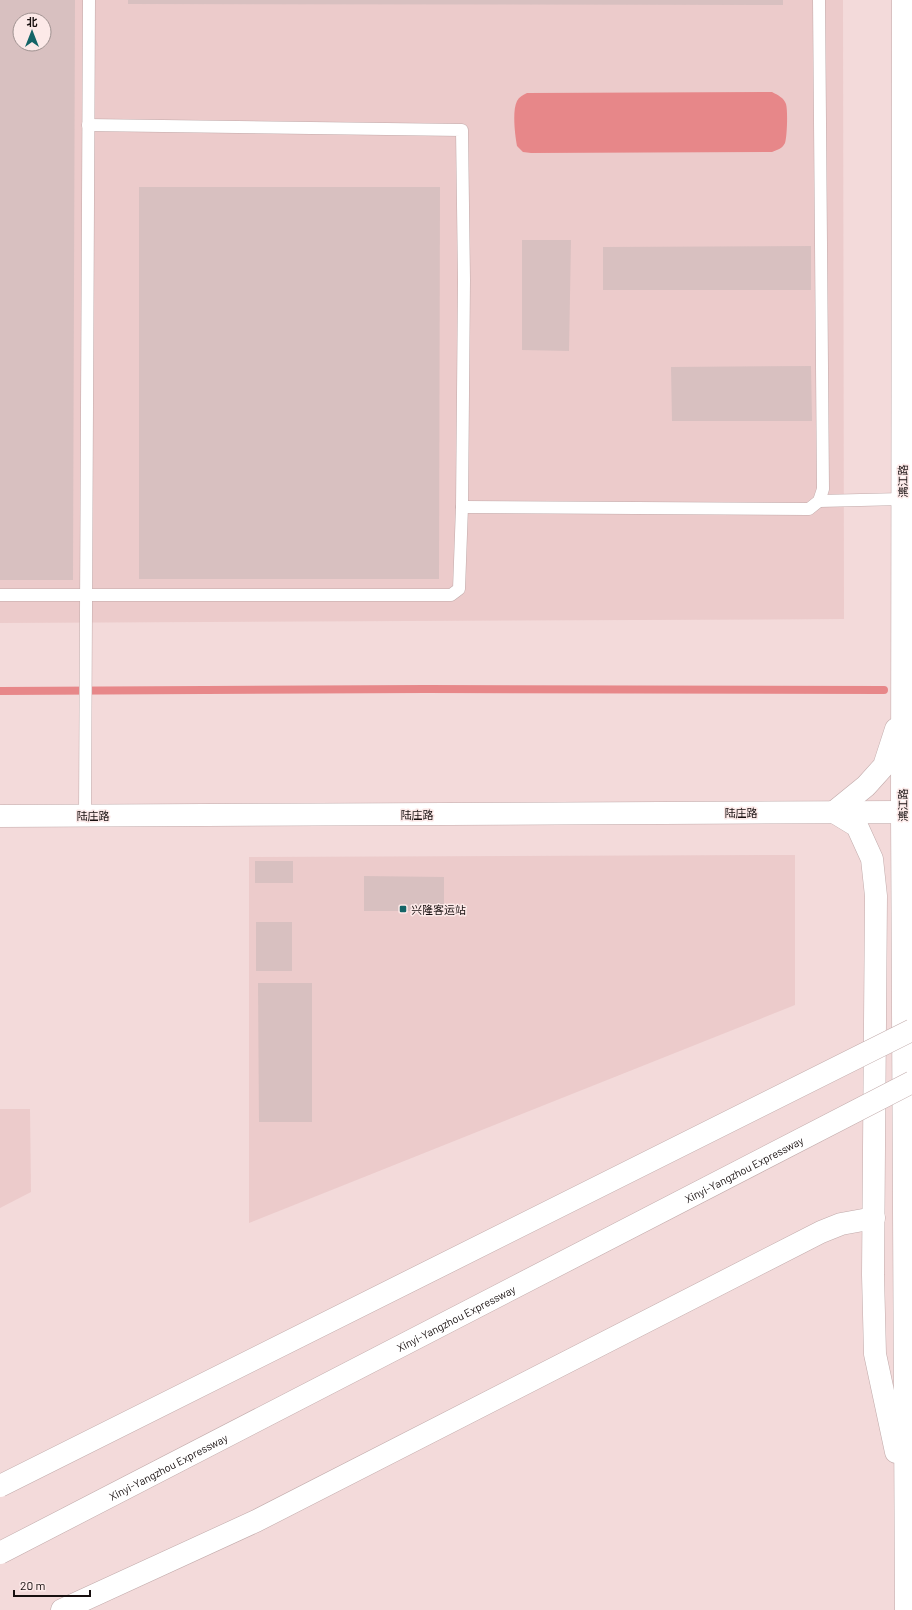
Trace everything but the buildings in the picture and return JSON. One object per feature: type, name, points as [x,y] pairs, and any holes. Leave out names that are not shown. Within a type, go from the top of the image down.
[{"type":"main road","name":"漓江路","points":[[902,0],[902,714],[907,815],[906,1610]]},
{"type":"main road","points":[[902,714],[884,766],[866,786],[834,812],[857,826],[872,859],[875,889],[873,1275],[875,1354],[906,1497]]},
{"type":"main road","name":"陆庄路","points":[[0,816],[834,812],[907,815]]},
{"type":"main road","points":[[0,1486],[912,1030]]},
{"type":"main road","name":"Xinyi-Yangzhou Expressway","points":[[0,1553],[912,1082]]},
{"type":"main road","points":[[62,1610],[256,1520],[821,1232],[841,1224],[874,1218]]},
{"type":"main road","points":[[906,1497],[912,1473]]},
{"type":"lane","points":[[85,815],[89,0]]},
{"type":"lane","points":[[462,507],[809,509],[818,501],[823,489],[819,0]]},
{"type":"lane","points":[[0,595],[451,595],[459,589],[462,507],[464,280],[462,130],[88,125]]},
{"type":"lane","points":[[818,501],[902,499]]},
{"type":"shaded area","points":[[0,0],[843,0],[844,619],[0,623]]},
{"type":"shaded area","points":[[772,92],[784,100],[787,107],[787,118],[785,143],[781,148],[772,152],[531,153],[523,152],[517,146],[515,136],[515,105],[519,98],[527,93]]},
{"type":"shaded area","points":[[795,855],[795,1005],[249,1223],[249,857]]},
{"type":"shaded area","points":[[0,1109],[30,1109],[31,1192],[0,1208]]},
{"type":"waterway","points":[[0,691],[426,689],[884,690]]},
{"type":"place","name":"兴隆客运站","points":[[403,909]]}]
